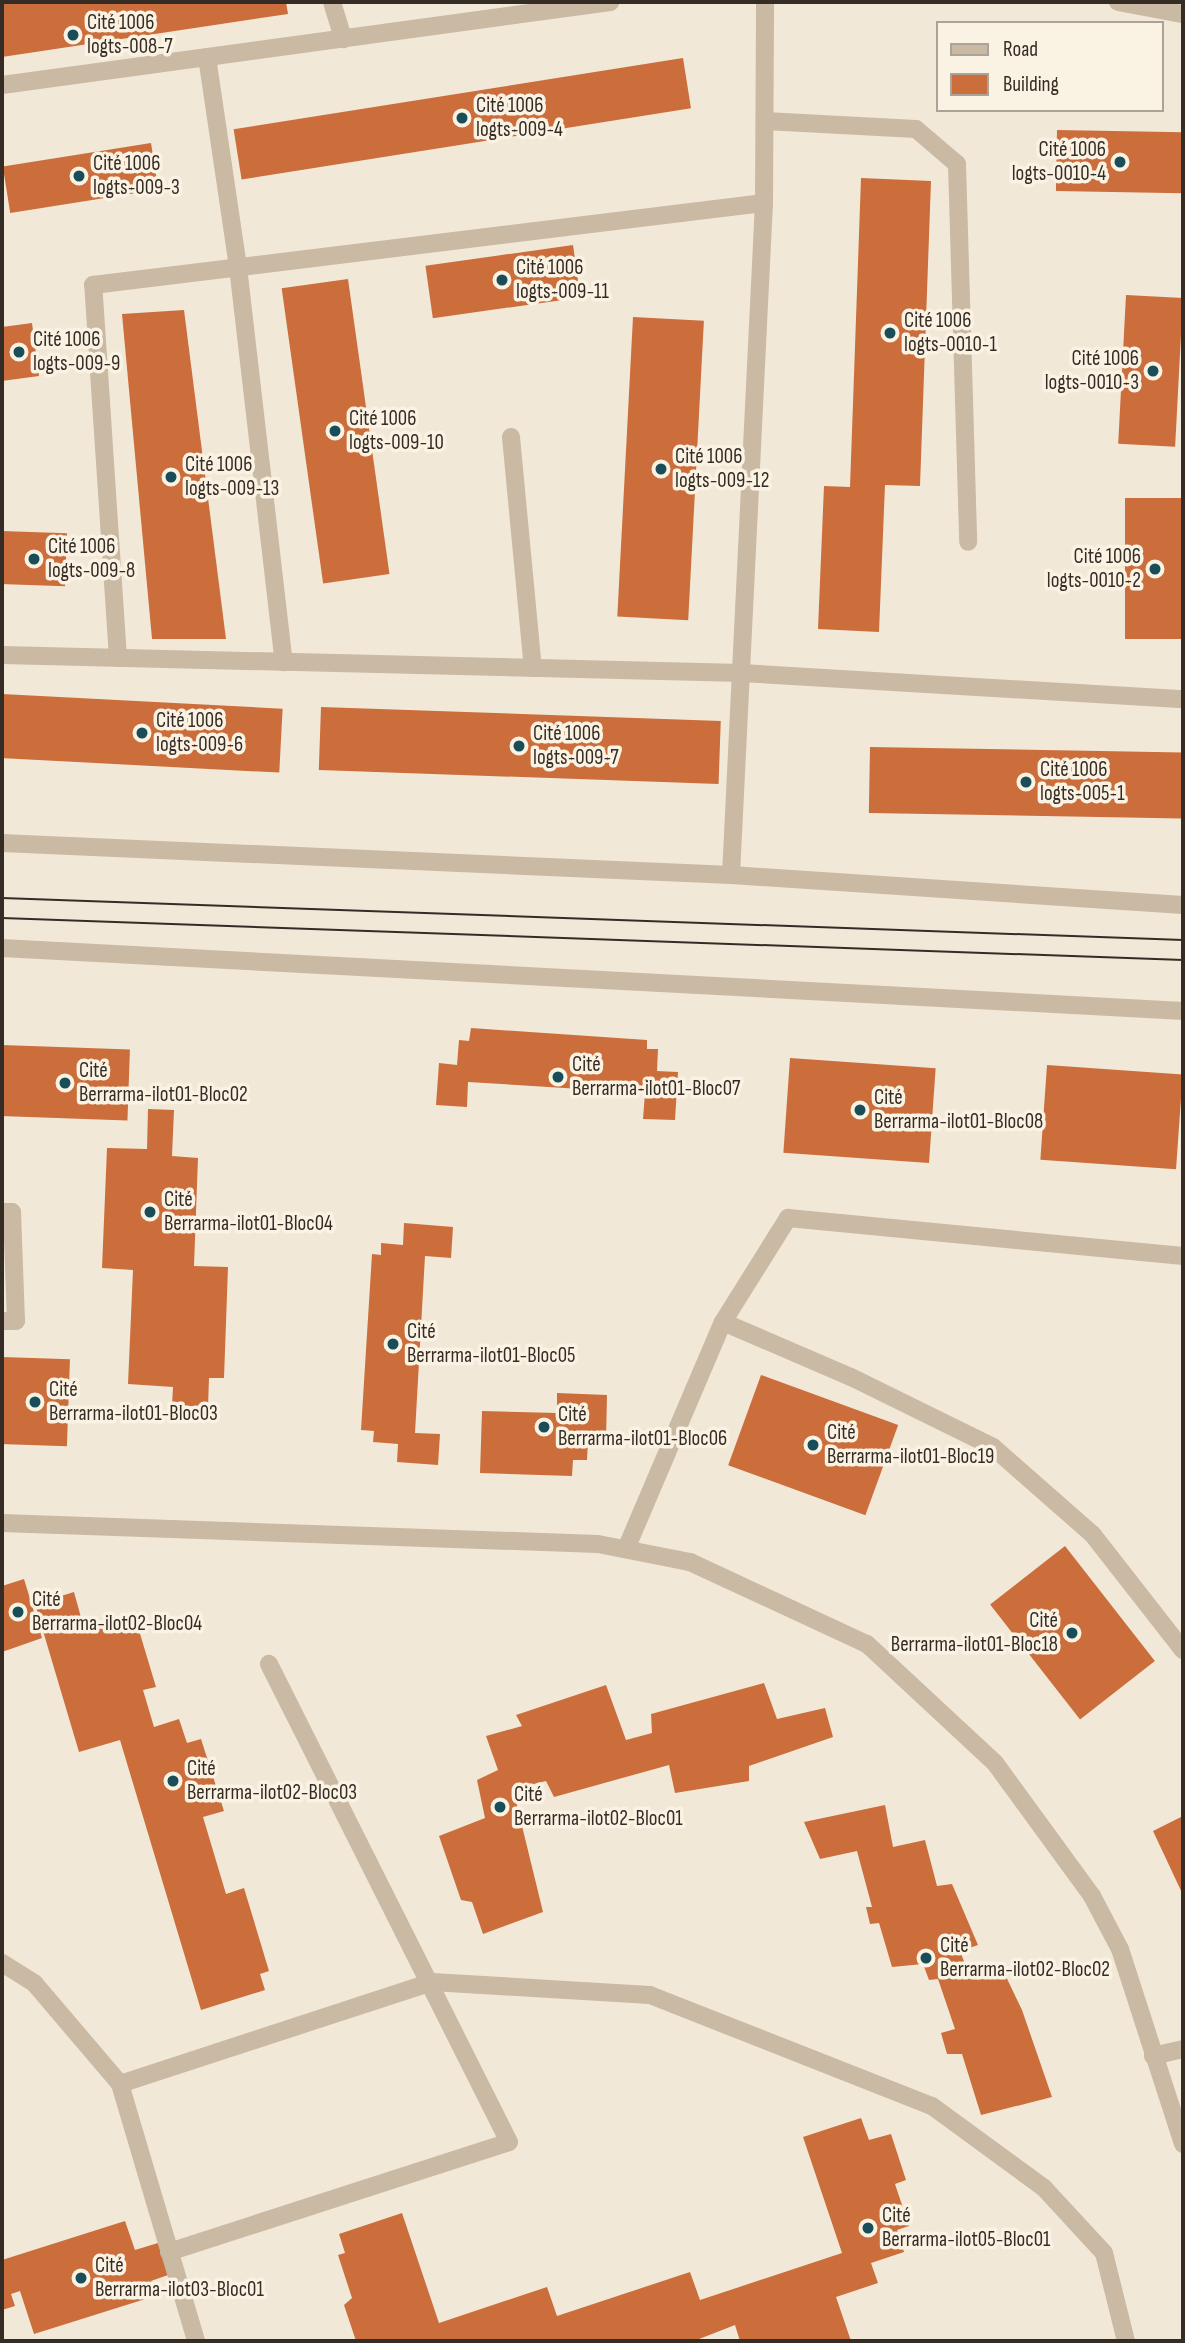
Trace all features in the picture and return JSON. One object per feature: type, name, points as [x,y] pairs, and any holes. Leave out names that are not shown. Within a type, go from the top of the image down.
[{"type":"street","points":[[332,2],[343,39]]},
{"type":"street","points":[[2,85],[607,2]]},
{"type":"street","points":[[731,875],[764,203],[765,2]]},
{"type":"street","points":[[1118,2],[1183,14]]},
{"type":"street","points":[[207,57],[238,267],[284,662]]},
{"type":"street","points":[[765,121],[916,129],[957,164],[968,542]]},
{"type":"street","points":[[118,658],[93,285],[764,203]]},
{"type":"street","points":[[511,437],[533,668]]},
{"type":"street","points":[[2,655],[742,673],[1183,699]]},
{"type":"street","points":[[2,843],[731,875],[1183,905]]},
{"type":"street","points":[[2,948],[1183,1011]]},
{"type":"street","points":[[2,1212],[12,1212],[16,1321],[2,1321]]},
{"type":"street","points":[[626,1549],[723,1322],[788,1218],[1183,1256]]},
{"type":"street","points":[[723,1322],[851,1377],[993,1447],[1093,1535],[1183,1650]]},
{"type":"street","points":[[2,1523],[598,1544],[690,1562],[782,1601],[867,1644],[927,1696],[995,1763],[1092,1896],[1120,1950],[1183,2144]]},
{"type":"street","points":[[169,2252],[509,2142],[432,1982],[269,1664]]},
{"type":"street","points":[[2,1964],[35,1983],[120,2084],[196,2341]]},
{"type":"street","points":[[120,2084],[432,1982],[650,1995],[932,2106],[1044,2188],[1104,2253],[1126,2341]]},
{"type":"street","points":[[1153,2056],[1183,2049]]},
{"type":"building","name":"Cité 1006 logts-008-7","points":[[2,2],[286,2],[288,14],[2,57]]},
{"type":"building","name":"Cité 1006 logts-009-4","points":[[683,58],[691,108],[242,180],[234,129]]},
{"type":"building","name":"Cité 1006 logts-0010-4","points":[[1057,130],[1183,132],[1182,193],[1056,191]]},
{"type":"building","name":"Cité 1006 logts-009-3","points":[[151,143],[158,189],[10,213],[3,166]]},
{"type":"building","name":"Cité 1006 logts-0010-1","points":[[861,178],[931,181],[920,486],[885,485],[879,632],[818,629],[824,486],[850,487]]},
{"type":"building","name":"Cité 1006 logts-009-11","points":[[573,245],[580,297],[433,318],[425,266]]},
{"type":"building","name":"Cité 1006 logts-009-10","points":[[348,279],[389,574],[323,583],[282,288]]},
{"type":"building","name":"Cité 1006 logts-0010-3","points":[[1126,295],[1183,298],[1175,447],[1118,444]]},
{"type":"building","name":"Cité 1006 logts-009-13","points":[[184,310],[226,639],[152,639],[122,314]]},
{"type":"building","name":"Cité 1006 logts-009-12","points":[[633,317],[704,321],[688,620],[617,617]]},
{"type":"building","name":"Cité 1006 logts-009-9","points":[[32,323],[39,376],[2,381],[2,327]]},
{"type":"building","name":"Cité 1006 logts-0010-2","points":[[1125,498],[1183,498],[1183,639],[1125,639]]},
{"type":"building","name":"Cité 1006 logts-009-8","points":[[2,531],[67,533],[65,586],[2,584]]},
{"type":"building","name":"Cité 1006 logts-009-6","points":[[2,694],[283,709],[279,773],[2,758]]},
{"type":"building","name":"Cité 1006 logts-009-7","points":[[321,707],[721,721],[719,784],[319,770]]},
{"type":"building","name":"Cité 1006 logts-005-1","points":[[870,747],[1183,752],[1182,818],[869,813]]},
{"type":"building","name":"Cité Berrarma-ilot01-Bloc07","points":[[471,1028],[647,1040],[647,1049],[658,1049],[657,1071],[678,1072],[675,1120],[643,1119],[645,1093],[468,1082],[467,1107],[436,1105],[439,1063],[457,1065],[459,1040],[469,1041]]},
{"type":"building","name":"Cité Berrarma-ilot01-Bloc02","points":[[2,1045],[130,1049],[127,1120],[2,1116]]},
{"type":"building","name":"Cité Berrarma-ilot01-Bloc08","points":[[790,1058],[936,1068],[929,1163],[783,1153]]},
{"type":"building","points":[[1047,1065],[1183,1074],[1176,1169],[1040,1160]]},
{"type":"building","name":"Cité Berrarma-ilot01-Bloc04","points":[[148,1109],[174,1110],[172,1156],[198,1158],[194,1266],[228,1267],[224,1378],[209,1378],[208,1407],[172,1405],[173,1387],[128,1384],[133,1270],[102,1268],[107,1148],[147,1149]]},
{"type":"building","name":"Cité Berrarma-ilot01-Bloc05","points":[[404,1223],[453,1227],[451,1258],[425,1256],[415,1433],[440,1434],[438,1465],[397,1462],[398,1444],[373,1442],[374,1431],[361,1430],[372,1254],[381,1255],[381,1243],[403,1245]]},
{"type":"building","name":"Cité Berrarma-ilot01-Bloc03","points":[[2,1357],[70,1359],[67,1446],[2,1444]]},
{"type":"building","name":"Cité Berrarma-ilot01-Bloc19","points":[[761,1375],[898,1425],[865,1515],[728,1465]]},
{"type":"building","name":"Cité Berrarma-ilot01-Bloc06","points":[[557,1393],[607,1395],[606,1441],[588,1440],[587,1460],[573,1460],[572,1476],[480,1473],[482,1411],[557,1413]]},
{"type":"building","name":"Cité Berrarma-ilot01-Bloc18","points":[[1065,1546],[1155,1661],[1080,1720],[990,1604]]},
{"type":"building","name":"Cité Berrarma-ilot02-Bloc04","points":[[24,1579],[42,1638],[2,1652],[2,1586]]},
{"type":"building","name":"Cité Berrarma-ilot02-Bloc03","points":[[74,1592],[85,1632],[135,1617],[156,1687],[143,1690],[154,1727],[179,1719],[187,1743],[201,1739],[224,1811],[203,1817],[226,1894],[244,1888],[269,1971],[260,1974],[265,1990],[201,2010],[120,1740],[79,1752],[35,1604]]},
{"type":"building","name":"Cité Berrarma-ilot02-Bloc01","points":[[764,1683],[777,1719],[825,1708],[833,1737],[749,1766],[749,1781],[675,1793],[669,1765],[554,1797],[546,1781],[513,1789],[543,1912],[483,1934],[472,1902],[461,1900],[439,1836],[485,1818],[477,1780],[498,1770],[486,1736],[522,1726],[516,1715],[606,1685],[626,1740],[652,1733],[651,1714]]},
{"type":"building","name":"Cité Berrarma-ilot02-Bloc02","points":[[885,1805],[893,1847],[925,1840],[937,1886],[952,1884],[978,1945],[960,1951],[967,1969],[1000,1964],[1022,2010],[1052,2097],[981,2115],[962,2054],[947,2054],[941,2033],[955,2029],[938,1979],[929,1980],[923,1964],[892,1967],[879,1923],[870,1924],[866,1907],[872,1907],[857,1851],[820,1859],[804,1822]]},
{"type":"building","points":[[1183,1816],[1183,1895],[1153,1831]]},
{"type":"building","name":"Cité Berrarma-ilot05-Bloc01","points":[[861,2118],[869,2140],[891,2134],[906,2180],[895,2184],[909,2226],[897,2230],[904,2252],[871,2263],[878,2283],[836,2297],[851,2341],[740,2341],[735,2325],[694,2341],[356,2341],[344,2305],[352,2298],[338,2255],[345,2253],[339,2234],[402,2213],[439,2323],[547,2287],[557,2316],[690,2272],[700,2300],[842,2253],[803,2137]]},
{"type":"building","name":"Cité Berrarma-ilot03-Bloc01","points":[[125,2221],[135,2250],[158,2243],[168,2275],[151,2281],[155,2296],[34,2334],[20,2291],[11,2294],[15,2306],[2,2310],[2,2260]]},
{"type":"tram line","points":[[2,898],[1183,940]]},
{"type":"tram line","points":[[2,918],[1183,960]]},
{"type":"place","name":"Cité 1006 logts-008-7","points":[[73,35]]},
{"type":"place","name":"Cité 1006 logts-009-4","points":[[462,118]]},
{"type":"place","name":"Cité 1006 logts-0010-4","points":[[1120,162]]},
{"type":"place","name":"Cité 1006 logts-009-3","points":[[79,176]]},
{"type":"place","name":"Cité 1006 logts-009-11","points":[[502,280]]},
{"type":"place","name":"Cité 1006 logts-0010-1","points":[[890,333]]},
{"type":"place","name":"Cité 1006 logts-009-9","points":[[19,352]]},
{"type":"place","name":"Cité 1006 logts-0010-3","points":[[1153,371]]},
{"type":"place","name":"Cité 1006 logts-009-10","points":[[335,431]]},
{"type":"place","name":"Cité 1006 logts-009-12","points":[[661,469]]},
{"type":"place","name":"Cité 1006 logts-009-13","points":[[171,477]]},
{"type":"place","name":"Cité 1006 logts-009-8","points":[[34,559]]},
{"type":"place","name":"Cité 1006 logts-0010-2","points":[[1155,569]]},
{"type":"place","name":"Cité 1006 logts-009-6","points":[[142,733]]},
{"type":"place","name":"Cité 1006 logts-009-7","points":[[519,746]]},
{"type":"place","name":"Cité 1006 logts-005-1","points":[[1026,782]]},
{"type":"place","name":"Cité Berrarma-ilot01-Bloc07","points":[[558,1077]]},
{"type":"place","name":"Cité Berrarma-ilot01-Bloc02","points":[[65,1083]]},
{"type":"place","name":"Cité Berrarma-ilot01-Bloc08","points":[[860,1110]]},
{"type":"place","name":"Cité Berrarma-ilot01-Bloc04","points":[[150,1212]]},
{"type":"place","name":"Cité Berrarma-ilot01-Bloc05","points":[[393,1344]]},
{"type":"place","name":"Cité Berrarma-ilot01-Bloc03","points":[[35,1402]]},
{"type":"place","name":"Cité Berrarma-ilot01-Bloc06","points":[[544,1427]]},
{"type":"place","name":"Cité Berrarma-ilot01-Bloc19","points":[[813,1445]]},
{"type":"place","name":"Cité Berrarma-ilot02-Bloc04","points":[[18,1612]]},
{"type":"place","name":"Cité Berrarma-ilot01-Bloc18","points":[[1072,1633]]},
{"type":"place","name":"Cité Berrarma-ilot02-Bloc03","points":[[173,1781]]},
{"type":"place","name":"Cité Berrarma-ilot02-Bloc01","points":[[500,1807]]},
{"type":"place","name":"Cité Berrarma-ilot02-Bloc02","points":[[926,1958]]},
{"type":"place","name":"Cité Berrarma-ilot05-Bloc01","points":[[868,2228]]},
{"type":"place","name":"Cité Berrarma-ilot03-Bloc01","points":[[81,2278]]}]
